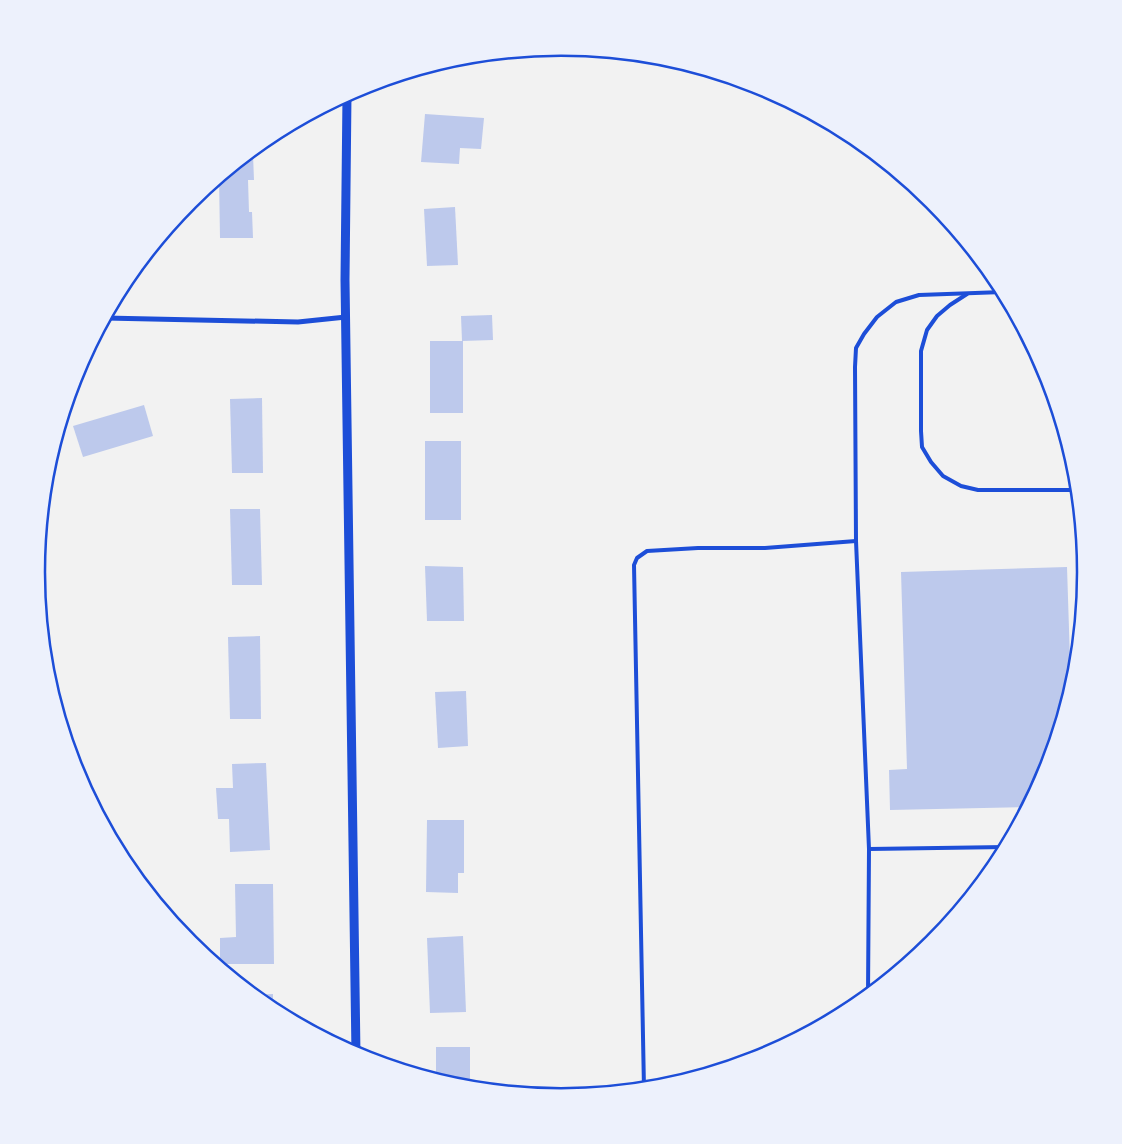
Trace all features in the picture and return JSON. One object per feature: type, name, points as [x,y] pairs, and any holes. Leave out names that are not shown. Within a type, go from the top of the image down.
[{"type":"street","points":[[346,103],[345,280],[356,1045]]},
{"type":"street","points":[[112,318],[298,322],[346,317]]},
{"type":"lane","points":[[969,292],[937,316],[927,330],[921,351],[922,447],[931,462],[943,476],[961,486],[978,490],[1070,490]]},
{"type":"lane","points":[[868,986],[869,849],[856,541],[856,348],[877,316],[896,302],[919,296],[994,292]]},
{"type":"lane","points":[[644,1081],[634,565],[637,558],[648,551],[698,548],[765,548],[856,541]]},
{"type":"lane","points":[[869,849],[997,847]]},
{"type":"building","points":[[425,114],[484,118],[481,149],[460,148],[459,164],[421,162]]},
{"type":"building","points":[[253,158],[254,180],[248,180],[249,212],[252,212],[253,238],[220,238],[219,186]]},
{"type":"building","points":[[455,207],[458,265],[427,266],[424,209]]},
{"type":"building","points":[[492,315],[493,340],[462,341],[461,316]]},
{"type":"building","points":[[430,341],[463,341],[463,413],[430,413]]},
{"type":"building","points":[[262,398],[263,473],[232,473],[230,399]]},
{"type":"building","points":[[144,405],[153,436],[83,457],[73,426]]},
{"type":"building","points":[[425,441],[461,441],[461,520],[425,520]]},
{"type":"building","points":[[230,509],[260,509],[262,585],[232,585]]},
{"type":"building","points":[[425,566],[463,567],[464,621],[427,621]]},
{"type":"building","points":[[1067,567],[1070,657],[1067,673],[1050,738],[1020,807],[890,810],[889,770],[907,769],[901,572]]},
{"type":"building","points":[[260,636],[261,719],[230,719],[228,637]]},
{"type":"building","points":[[466,691],[468,746],[438,748],[435,692]]},
{"type":"building","points":[[266,763],[270,850],[230,852],[229,819],[218,819],[216,788],[233,788],[232,764]]},
{"type":"building","points":[[427,820],[464,820],[464,873],[458,873],[458,893],[426,892]]},
{"type":"building","points":[[235,884],[273,884],[274,964],[226,964],[220,959],[220,938],[236,937]]},
{"type":"building","points":[[463,936],[466,1012],[430,1013],[427,938]]},
{"type":"building","points":[[265,994],[273,994],[273,1000]]},
{"type":"building","points":[[436,1047],[470,1047],[470,1080],[436,1072]]}]
